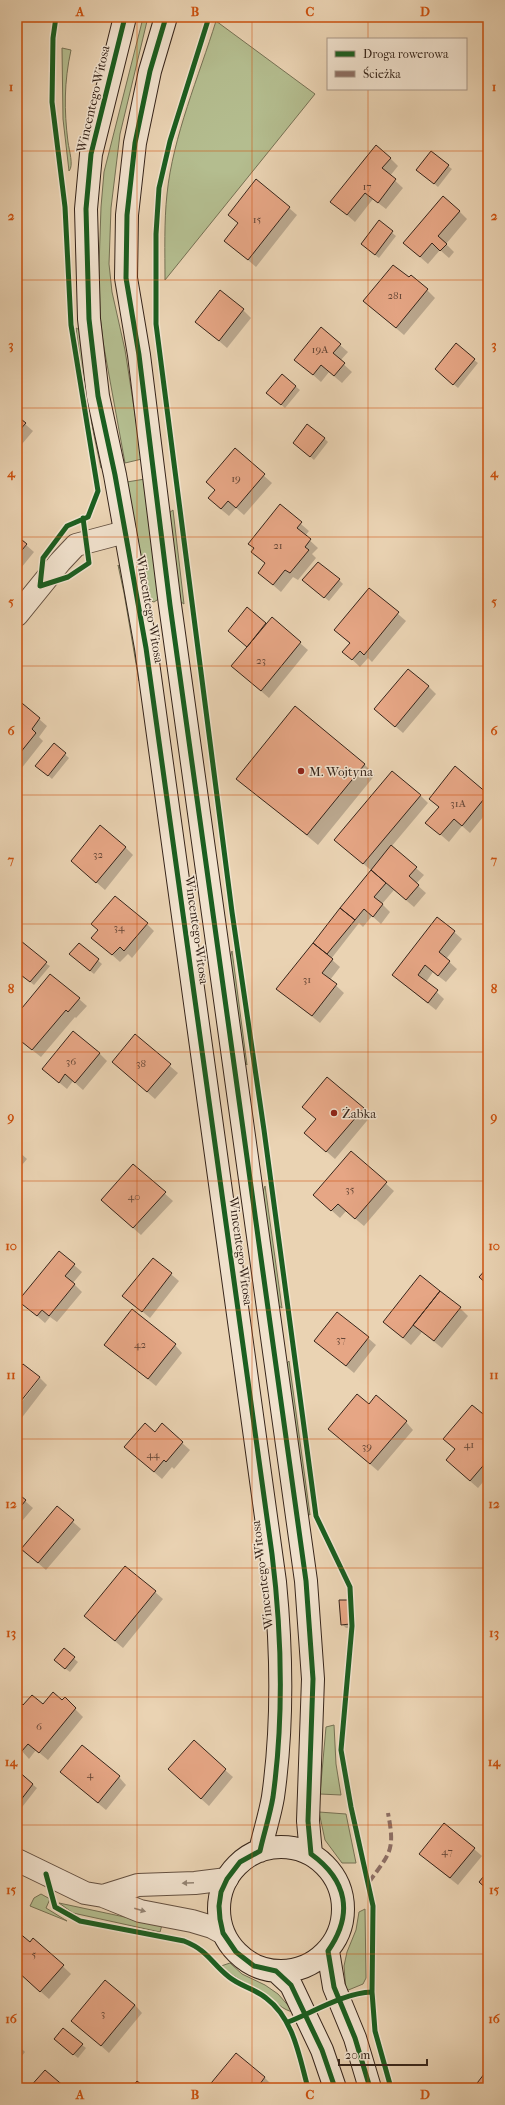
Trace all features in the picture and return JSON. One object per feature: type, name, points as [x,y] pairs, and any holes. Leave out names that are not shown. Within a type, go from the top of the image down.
[{"type":"main road","name":"Wincentego Witosa","points":[[125,17],[90,154],[86,209],[88,318],[98,396],[146,648],[275,1582],[280,1635],[282,1681],[272,1799],[260,1851]]},
{"type":"main road","name":"Wincentego Witosa","points":[[166,17],[150,71],[135,143],[127,215],[126,278],[139,355],[170,605],[306,1581],[313,1679],[308,1821],[311,1854]]},
{"type":"main road","points":[[17,615],[60,562],[76,545],[125,532]]},
{"type":"main road","points":[[272,1847],[286,1847],[311,1854],[324,1864],[335,1877],[342,1892],[344,1908],[342,1923],[337,1938],[328,1951],[317,1961],[304,1967],[291,1971],[276,1972],[254,1966],[236,1952],[223,1933],[219,1906],[221,1892],[227,1879],[240,1862],[260,1851],[272,1847]]},
{"type":"main road","points":[[17,1860],[85,1893],[103,1896],[140,1911],[192,1920],[212,1927],[223,1933]]},
{"type":"main road","points":[[103,1896],[138,1885],[195,1883],[227,1879]]},
{"type":"main road","points":[[328,1951],[334,1987],[355,2038],[370,2088]]},
{"type":"main road","points":[[276,1972],[291,1985],[322,2050],[335,2088]]},
{"type":"green space","points":[[148,17],[120,134],[111,208],[109,264],[112,292],[125,350],[142,459],[125,463],[103,342],[100,315],[99,267],[101,207],[104,172],[143,18]]},
{"type":"green space","points":[[216,21],[315,94],[165,280],[165,215],[170,172],[187,106]]},
{"type":"green space","points":[[62,48],[71,50],[65,96],[71,162],[69,171],[63,119]]},
{"type":"green space","points":[[76,328],[80,330],[104,468],[101,468],[84,388]]},
{"type":"green space","points":[[145,479],[160,598],[154,602],[149,600],[127,482]]},
{"type":"green space","points":[[173,510],[184,604],[178,600],[169,513]]},
{"type":"green space","points":[[118,565],[123,574],[142,676],[139,681],[124,593]]},
{"type":"green space","points":[[232,951],[247,1065],[241,1057],[229,961]]},
{"type":"green space","points":[[265,1186],[282,1308],[276,1304],[262,1194]]},
{"type":"green space","points":[[289,1361],[310,1515],[306,1513],[285,1365]]},
{"type":"green space","points":[[334,1725],[336,1764],[341,1795],[320,1794],[326,1727]]},
{"type":"green space","points":[[319,1812],[346,1814],[356,1863],[342,1863],[325,1840]]},
{"type":"green space","points":[[41,1894],[50,1899],[46,1908],[67,1921],[30,1906],[34,1898]]},
{"type":"green space","points":[[59,1903],[162,1925],[160,1932],[73,1913]]},
{"type":"green space","points":[[365,1909],[366,1978],[363,1984],[346,1991],[344,1966],[347,1952],[356,1930],[359,1912]]},
{"type":"green space","points":[[230,1963],[242,1974],[265,1985],[278,1994],[294,2012],[282,2007],[265,1994],[226,1971],[221,1966]]},
{"type":"building","points":[[376,145],[391,158],[382,168],[396,179],[378,203],[365,193],[347,215],[330,202]]},
{"type":"building","points":[[431,151],[449,165],[434,184],[416,170]]},
{"type":"building","points":[[256,179],[290,207],[248,260],[224,241],[238,223],[228,215]]},
{"type":"building","points":[[443,196],[460,211],[438,236],[447,244],[440,251],[432,243],[420,257],[403,243]]},
{"type":"building","points":[[379,220],[393,231],[375,255],[361,244]]},
{"type":"building","points":[[393,265],[409,277],[411,275],[428,289],[396,328],[363,301]]},
{"type":"building","points":[[220,290],[244,309],[219,341],[195,322]]},
{"type":"building","points":[[321,327],[341,344],[333,353],[345,363],[334,376],[321,365],[313,375],[294,360]]},
{"type":"building","points":[[456,343],[475,359],[453,385],[435,369]]},
{"type":"building","points":[[282,374],[296,386],[281,405],[266,393]]},
{"type":"building","points":[[17,416],[26,423],[17,433]]},
{"type":"building","points":[[307,424],[325,438],[310,457],[293,443]]},
{"type":"building","points":[[235,448],[265,474],[236,508],[228,501],[221,509],[208,498],[215,490],[206,482]]},
{"type":"building","points":[[280,504],[302,522],[297,528],[311,539],[305,547],[309,550],[290,573],[285,570],[273,585],[258,573],[265,563],[251,552],[254,548],[248,544]]},
{"type":"building","points":[[17,536],[27,544],[17,556]]},
{"type":"building","points":[[318,562],[340,579],[324,598],[302,580]]},
{"type":"building","points":[[369,588],[399,612],[364,655],[360,651],[352,660],[342,652],[350,643],[334,630]]},
{"type":"building","points":[[247,607],[266,623],[247,647],[228,631]]},
{"type":"building","points":[[272,617],[301,642],[261,691],[231,666]]},
{"type":"building","points":[[408,669],[429,686],[395,727],[374,709]]},
{"type":"building","points":[[17,699],[40,718],[32,729],[36,733],[20,753],[17,751]]},
{"type":"building","name":"M. Wojtyna","points":[[295,706],[365,764],[307,835],[236,779]]},
{"type":"building","points":[[54,743],[66,753],[48,776],[35,766]]},
{"type":"building","points":[[455,766],[488,794],[462,826],[454,819],[440,835],[425,823],[439,807],[429,799]]},
{"type":"building","points":[[392,771],[421,795],[363,864],[334,840]]},
{"type":"building","points":[[100,825],[126,847],[96,883],[71,861]]},
{"type":"building","points":[[391,845],[417,867],[409,876],[419,885],[406,900],[371,870]]},
{"type":"building","points":[[371,870],[386,883],[374,897],[383,904],[373,917],[364,909],[355,920],[340,908]]},
{"type":"building","points":[[115,896],[148,923],[124,951],[120,947],[112,955],[91,938],[98,930],[91,924]]},
{"type":"building","points":[[340,908],[355,920],[327,954],[313,943]]},
{"type":"building","points":[[437,917],[455,931],[439,952],[450,961],[438,976],[425,965],[418,975],[438,990],[428,1003],[392,975]]},
{"type":"building","points":[[21,941],[47,962],[30,982],[17,972],[17,945]]},
{"type":"building","points":[[79,943],[99,959],[90,971],[69,954]]},
{"type":"building","points":[[313,943],[333,959],[322,973],[337,984],[312,1016],[276,989]]},
{"type":"building","points":[[50,974],[80,998],[68,1012],[66,1010],[32,1050],[17,1038],[17,1014]]},
{"type":"building","points":[[73,1031],[100,1053],[75,1083],[65,1074],[59,1083],[42,1069]]},
{"type":"building","points":[[135,1034],[171,1064],[147,1092],[112,1062]]},
{"type":"building","name":"Żabka","points":[[327,1077],[364,1108],[326,1152],[304,1133],[316,1119],[302,1107]]},
{"type":"building","points":[[351,1151],[387,1182],[355,1219],[338,1204],[331,1211],[313,1195]]},
{"type":"building","points":[[133,1164],[166,1192],[133,1228],[101,1200]]},
{"type":"building","points":[[59,1251],[75,1264],[65,1276],[75,1284],[49,1316],[42,1310],[37,1316],[18,1301]]},
{"type":"building","points":[[153,1258],[172,1273],[142,1312],[122,1296]]},
{"type":"building","points":[[488,1267],[488,1285],[479,1277]]},
{"type":"building","points":[[420,1275],[440,1291],[403,1338],[383,1322]]},
{"type":"building","points":[[440,1291],[461,1307],[434,1341],[413,1325]]},
{"type":"building","points":[[132,1309],[176,1344],[148,1379],[104,1345]]},
{"type":"building","points":[[337,1312],[369,1337],[346,1366],[314,1341]]},
{"type":"building","points":[[23,1364],[40,1377],[17,1406],[17,1370]]},
{"type":"building","points":[[357,1394],[369,1404],[376,1395],[407,1421],[370,1464],[328,1429]]},
{"type":"building","points":[[472,1405],[488,1418],[488,1460],[470,1481],[446,1460],[455,1449],[443,1439]]},
{"type":"building","points":[[145,1423],[155,1432],[162,1423],[183,1442],[166,1462],[164,1460],[154,1472],[124,1447]]},
{"type":"building","points":[[17,1493],[26,1500],[17,1511]]},
{"type":"building","points":[[57,1506],[74,1520],[38,1563],[21,1549]]},
{"type":"building","points":[[125,1566],[156,1591],[115,1641],[84,1616]]},
{"type":"building","points":[[339,1600],[348,1600],[350,1624],[341,1625]]},
{"type":"building","points":[[64,1648],[75,1657],[65,1669],[54,1660]]},
{"type":"building","points":[[53,1692],[62,1700],[65,1697],[76,1708],[39,1753],[28,1744],[21,1752],[19,1750],[21,1748],[17,1745],[17,1708],[21,1703],[23,1705],[32,1695],[43,1704]]},
{"type":"building","points":[[194,1740],[226,1769],[201,1799],[168,1769]]},
{"type":"building","points":[[82,1745],[120,1776],[98,1803],[60,1772]]},
{"type":"building","points":[[17,1770],[33,1784],[17,1805]]},
{"type":"building","points":[[444,1823],[475,1848],[450,1878],[419,1854]]},
{"type":"building","points":[[488,1871],[488,1890],[479,1882]]},
{"type":"building","points":[[18,1932],[30,1942],[33,1938],[64,1965],[40,1992],[17,1971]]},
{"type":"building","points":[[105,1980],[135,2005],[101,2046],[71,2021]]},
{"type":"building","points":[[63,2028],[83,2044],[73,2055],[54,2039]]},
{"type":"building","points":[[236,2053],[265,2077],[257,2088],[207,2088]]},
{"type":"building","points":[[488,2069],[488,2088],[475,2088],[474,2087]]},
{"type":"building","points":[[45,2070],[66,2088],[29,2088]]},
{"type":"building","points":[[137,2081],[146,2088],[131,2088]]},
{"type":"marked path","points":[[369,1882],[387,1857],[391,1843],[388,1813]]},
{"type":"cycle path","points":[[56,17],[53,38],[52,102],[65,207],[71,325],[98,491],[88,517],[67,526],[43,558],[40,586],[68,577],[89,563],[83,518]]},
{"type":"cycle path","points":[[125,17],[91,154],[86,209],[89,319],[98,396],[115,475],[146,648],[272,1554],[280,1645],[279,1736],[272,1804],[260,1851],[240,1862],[227,1879],[221,1892],[219,1906],[220,1919],[223,1933],[236,1952],[254,1966],[276,1971],[291,1985],[322,2050],[335,2088]]},
{"type":"cycle path","points":[[166,17],[150,71],[135,143],[127,215],[126,278],[139,355],[170,605],[306,1581],[313,1679],[308,1821],[311,1854],[323,1864],[332,1875],[339,1886],[343,1898],[344,1911],[341,1924],[328,1951],[334,1987],[355,2038],[370,2088]]},
{"type":"cycle path","points":[[209,17],[170,141],[159,188],[156,234],[156,324],[232,912],[264,1130],[316,1516],[350,1587],[352,1626],[341,1750],[351,1807],[373,1906],[372,1992],[375,2031],[391,2088]]},
{"type":"cycle path","points":[[46,1874],[55,1907],[80,1921],[184,1941],[199,1949],[233,1980],[266,1998],[283,2016],[289,2027],[298,2051],[308,2088]]},
{"type":"cycle path","points":[[288,2022],[340,1999],[361,1993],[372,1992]]},
{"type":"place","name":"M. Wojtyna","points":[[301,771]]},
{"type":"place","name":"Żabka","points":[[334,1113]]}]
